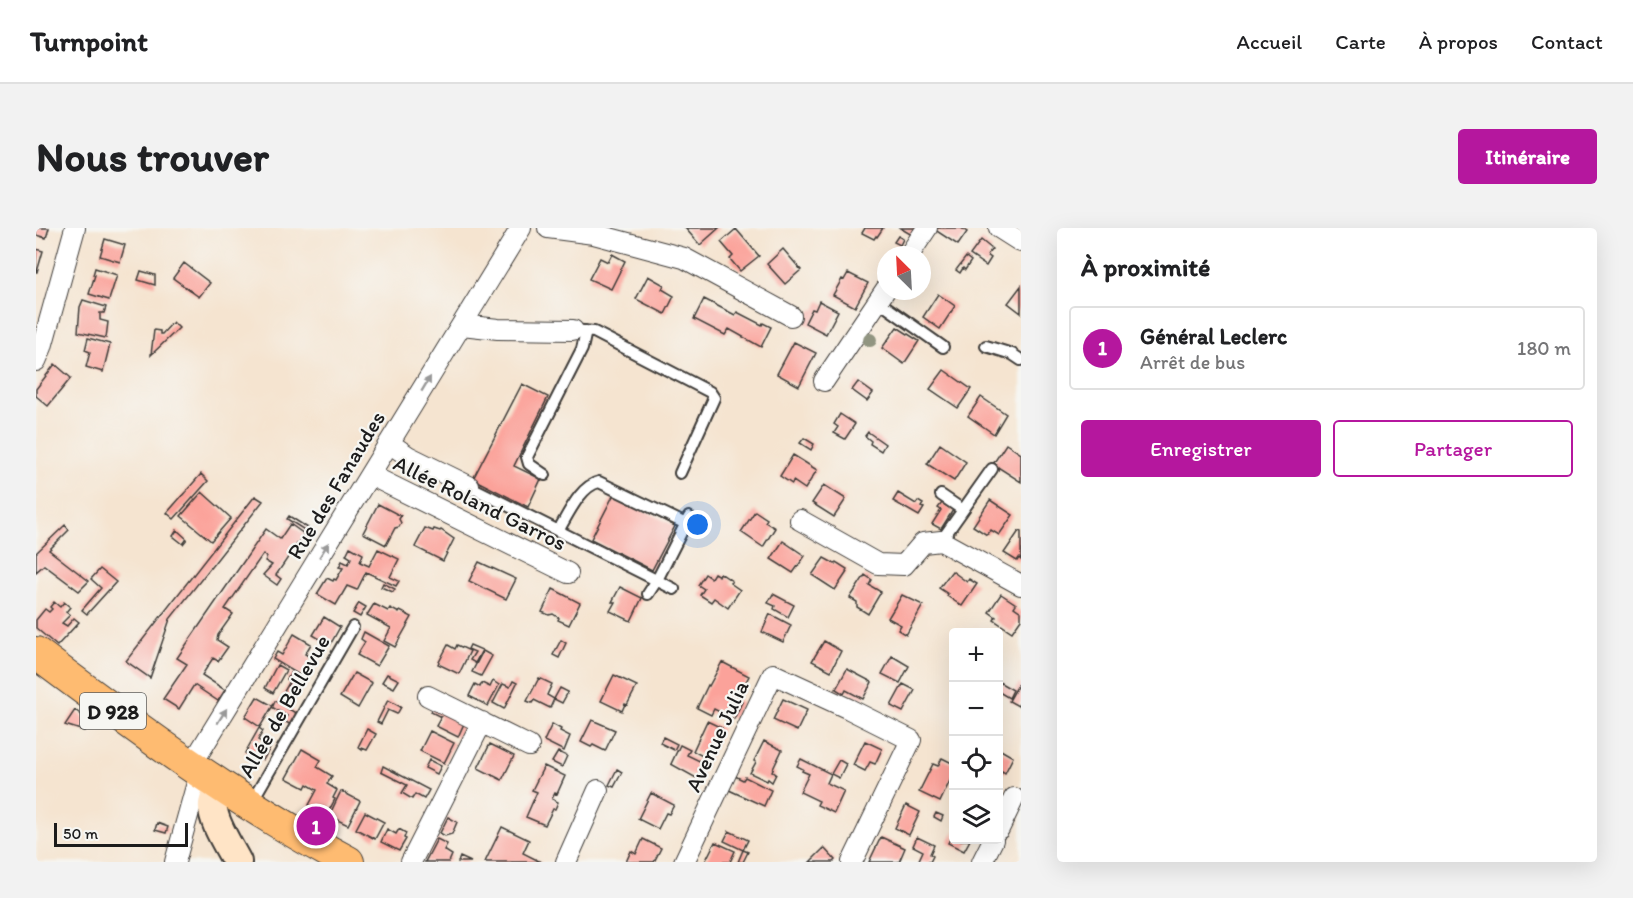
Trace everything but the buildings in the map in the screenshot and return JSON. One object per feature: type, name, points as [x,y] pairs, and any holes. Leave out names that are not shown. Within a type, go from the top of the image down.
[{"type":"main road","name":"D 928","points":[[36,653],[249,806],[348,862]]},
{"type":"street","points":[[36,361],[42,347],[75,228]]},
{"type":"street","name":"Rue des Fanaudes","points":[[175,862],[204,775],[370,475],[521,228]]},
{"type":"street","points":[[548,228],[594,234],[684,258],[791,316]]},
{"type":"street","points":[[915,246],[927,228]]},
{"type":"street","points":[[999,228],[1021,242]]},
{"type":"street","points":[[824,381],[879,300]]},
{"type":"street","points":[[462,325],[498,329],[580,330]]},
{"type":"street","points":[[389,443],[408,456],[469,486]]},
{"type":"street","name":"Allée Roland Garros","points":[[370,475],[568,573]]},
{"type":"street","points":[[800,520],[878,564],[904,565],[923,543],[941,541],[1021,585]]},
{"type":"street","name":"Avenue Julia","points":[[684,862],[773,674],[911,740],[852,862]]},
{"type":"street","points":[[428,696],[530,746]]},
{"type":"street","points":[[411,862],[482,722]]},
{"type":"street","points":[[204,775],[213,802],[215,820],[237,862]]},
{"type":"street","points":[[566,862],[598,790]]},
{"type":"street","points":[[1003,821],[1014,798]]},
{"type":"street","points":[[982,862],[991,844]]},
{"type":"lane","points":[[888,300],[943,347]]},
{"type":"lane","points":[[545,475],[529,464],[527,457],[582,349],[580,330],[594,332],[689,381],[710,393],[714,398],[680,473]]},
{"type":"lane","points":[[986,346],[1012,354],[1021,360]]},
{"type":"lane","points":[[941,541],[992,469]]},
{"type":"lane","points":[[558,531],[584,489],[599,482],[688,521],[648,594]]},
{"type":"lane","points":[[469,486],[674,589]]},
{"type":"lane","points":[[941,495],[963,510]]},
{"type":"lane","name":"Allée de Bellevue","points":[[249,806],[353,627]]},
{"type":"place","name":"Général Leclerc","points":[[316,826]]}]
